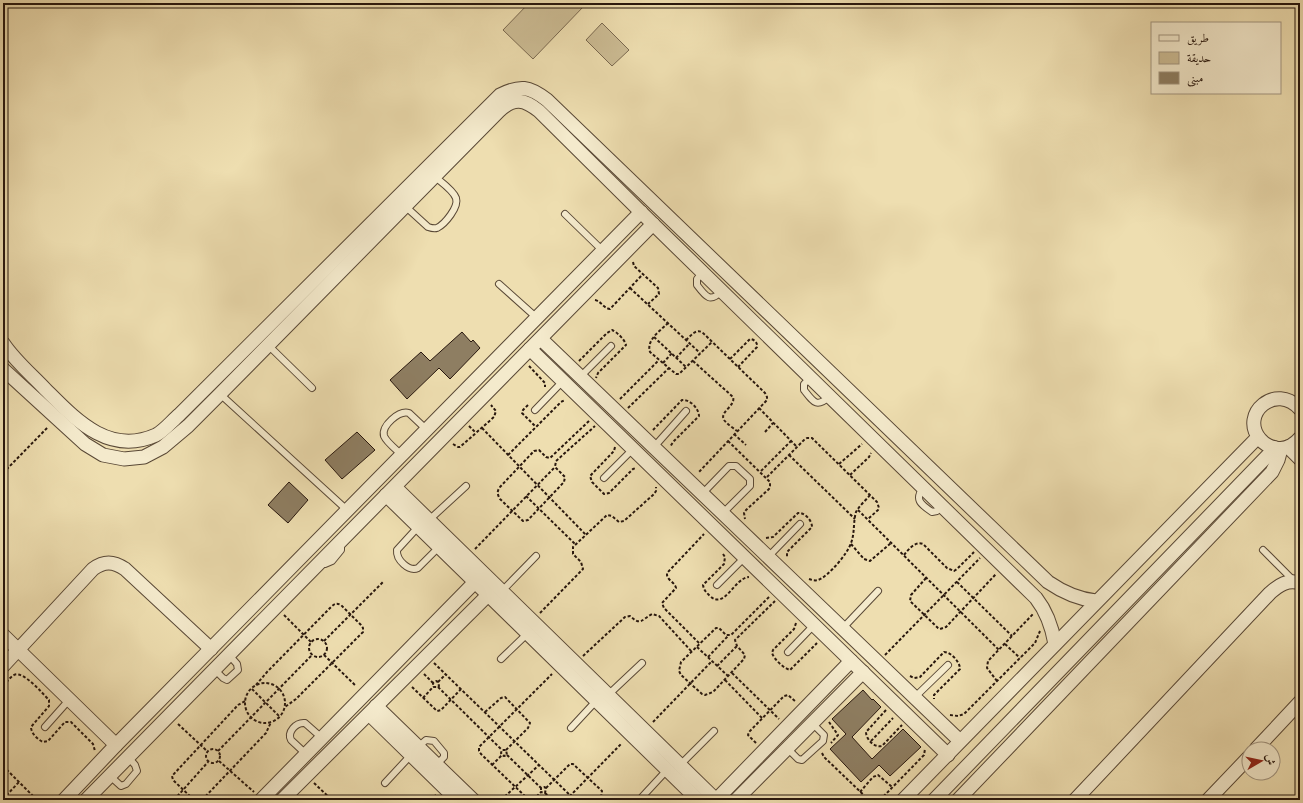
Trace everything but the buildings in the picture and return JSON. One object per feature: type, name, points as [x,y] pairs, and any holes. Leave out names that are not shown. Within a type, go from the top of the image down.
[{"type":"street","points":[[3,369],[85,444],[103,455],[124,459],[144,457],[163,447],[188,426],[268,345],[347,256],[500,95],[512,89],[525,88],[537,92],[547,100],[1040,575],[1059,590],[1071,596],[1096,601]]},
{"type":"street","points":[[3,343],[7,359],[71,415],[92,431],[112,440],[135,441],[157,434],[347,256],[405,206],[508,103],[519,101],[530,104],[539,111],[1027,588],[1044,608],[1051,625],[1054,644]]},
{"type":"street","points":[[64,800],[116,745],[641,212]]},
{"type":"street","points":[[86,800],[653,224]]},
{"type":"street","points":[[541,339],[842,629],[882,658],[914,698],[960,742]]},
{"type":"street","points":[[784,351],[795,339]]},
{"type":"street","points":[[530,349],[948,755]]},
{"type":"street","points":[[1300,409],[1296,404],[1289,400],[1281,398],[1274,399],[1266,402],[1260,407],[1255,418],[1255,430],[1258,437],[1269,446],[1281,448],[1300,459]]},
{"type":"street","points":[[903,800],[1258,437]]},
{"type":"street","points":[[934,800],[1232,492],[1281,448],[1294,444],[1300,438]]},
{"type":"street","points":[[958,800],[1272,472],[1278,460],[1281,448]]},
{"type":"street","points":[[1218,478],[1232,492]]},
{"type":"street","points":[[391,491],[424,524],[467,557],[716,800],[851,660]]},
{"type":"street","points":[[424,524],[439,547],[698,800]]},
{"type":"street","points":[[3,666],[93,569],[100,564],[109,562],[118,564],[125,569],[211,649]]},
{"type":"street","points":[[1027,588],[1040,575]]},
{"type":"street","points":[[262,800],[475,582]]},
{"type":"street","points":[[1075,800],[1277,586],[1286,582],[1298,583]]},
{"type":"street","points":[[282,800],[488,595]]},
{"type":"street","points":[[3,635],[116,745]]},
{"type":"street","points":[[736,800],[863,672]]},
{"type":"street","points":[[1263,741],[1300,702]]},
{"type":"street","points":[[373,710],[415,751],[457,800]]},
{"type":"street","points":[[415,751],[436,765],[473,800]]},
{"type":"street","points":[[1208,800],[1241,765]]},
{"type":"lane","points":[[405,206],[428,227],[437,228],[441,225],[455,210],[457,199],[454,194],[434,176]]},
{"type":"lane","points":[[565,214],[603,251]]},
{"type":"lane","points":[[500,284],[537,318]]},
{"type":"lane","points":[[268,345],[312,388]]},
{"type":"lane","points":[[580,377],[611,346]]},
{"type":"lane","points":[[535,410],[563,381]]},
{"type":"lane","points":[[220,394],[348,510]]},
{"type":"lane","points":[[654,447],[686,411]]},
{"type":"lane","points":[[402,455],[384,436],[386,427],[397,415],[405,412],[409,413],[427,430]]},
{"type":"lane","points":[[604,478],[633,449]]},
{"type":"lane","points":[[702,494],[729,466],[736,466],[750,479],[750,486],[722,514]]},
{"type":"lane","points":[[439,547],[415,570],[409,568],[398,558],[396,554],[397,550],[466,486]]},
{"type":"lane","points":[[768,557],[800,524]]},
{"type":"lane","points":[[1263,550],[1298,583]]},
{"type":"lane","points":[[502,591],[536,556]]},
{"type":"lane","points":[[717,585],[745,557]]},
{"type":"lane","points":[[842,629],[878,591]]},
{"type":"lane","points":[[788,652],[814,625]]},
{"type":"lane","points":[[501,659],[527,634]]},
{"type":"lane","points":[[608,695],[642,662]]},
{"type":"lane","points":[[914,698],[948,665]]},
{"type":"lane","points":[[45,726],[70,700]]},
{"type":"lane","points":[[571,728],[596,701]]},
{"type":"lane","points":[[787,748],[798,759],[802,760],[823,741],[824,735],[812,722]]},
{"type":"lane","points":[[306,754],[291,740],[289,734],[298,724],[305,723],[322,738]]},
{"type":"lane","points":[[680,765],[714,731]]},
{"type":"lane","points":[[385,783],[415,751]]},
{"type":"lane","points":[[642,797],[667,770]]},
{"type":"path","points":[[633,259],[632,263],[659,291],[659,294],[648,304]]},
{"type":"path","points":[[591,300],[599,301],[606,308],[610,309],[643,274]]},
{"type":"path","points":[[630,288],[700,353]]},
{"type":"path","points":[[668,323],[650,340],[649,348],[650,352],[676,374],[679,374],[712,342]]},
{"type":"path","points":[[576,362],[579,361],[607,333],[612,330],[615,331],[626,343],[626,345],[598,373],[596,377],[597,382]]},
{"type":"path","points":[[686,340],[694,332],[700,331],[767,396],[766,400],[700,471],[694,474]]},
{"type":"path","points":[[654,337],[686,367]]},
{"type":"path","points":[[730,360],[750,339],[754,340],[757,347],[738,367]]},
{"type":"path","points":[[676,358],[690,343]]},
{"type":"path","points":[[663,363],[672,353]]},
{"type":"path","points":[[618,402],[659,360]]},
{"type":"path","points":[[692,361],[733,397],[734,400],[723,417],[724,420],[737,431]]},
{"type":"path","points":[[528,366],[545,383],[544,389]]},
{"type":"path","points":[[626,410],[669,368]]},
{"type":"path","points":[[648,431],[655,429],[682,400],[686,399],[689,401],[698,411],[700,416],[673,442],[670,446],[670,450]]},
{"type":"path","points":[[508,455],[561,402],[568,400]]},
{"type":"path","points":[[528,404],[522,413],[536,427]]},
{"type":"path","points":[[758,408],[797,447]]},
{"type":"path","points":[[555,467],[563,475],[565,480],[526,521],[523,521],[500,499],[498,490],[519,466],[537,450],[541,451],[548,458],[550,458],[590,420],[585,416]]},
{"type":"path","points":[[3,473],[56,419]]},
{"type":"path","points":[[765,432],[773,423]]},
{"type":"path","points":[[467,557],[555,467],[556,461],[595,426],[600,430]]},
{"type":"path","points":[[482,428],[586,534]]},
{"type":"path","points":[[734,434],[746,445]]},
{"type":"path","points":[[767,478],[807,438],[812,438],[879,505],[878,510],[868,519]]},
{"type":"path","points":[[761,472],[791,441]]},
{"type":"path","points":[[839,464],[860,444],[865,444]]},
{"type":"path","points":[[615,445],[614,451],[590,476],[592,482],[604,494],[609,493],[633,469],[639,469]]},
{"type":"path","points":[[850,475],[871,455],[871,450]]},
{"type":"path","points":[[789,455],[855,519]]},
{"type":"path","points":[[532,621],[581,572],[583,565],[573,554],[572,550],[576,545],[607,515],[612,516],[619,522],[624,521],[654,494],[656,491],[654,484]]},
{"type":"path","points":[[526,496],[576,545]]},
{"type":"path","points":[[858,509],[999,650]]},
{"type":"path","points":[[700,644],[664,608],[662,602],[676,588],[666,576],[668,571],[712,526]]},
{"type":"path","points":[[851,544],[864,558],[870,561],[891,543]]},
{"type":"path","points":[[882,658],[981,557],[975,551],[954,571],[947,568],[921,543],[914,545],[903,555]]},
{"type":"path","points":[[724,554],[724,564],[703,585],[705,591],[713,599],[721,600],[743,578],[750,577],[753,579]]},
{"type":"path","points":[[926,578],[910,597],[911,603],[940,629],[946,627],[997,574]]},
{"type":"path","points":[[324,641],[384,581]]},
{"type":"path","points":[[957,582],[1012,636]]},
{"type":"path","points":[[708,657],[770,596]]},
{"type":"path","points":[[728,636],[719,628],[716,628],[681,662],[679,670],[680,675],[702,694],[710,695],[732,673],[745,657],[744,653],[737,646],[735,640],[776,600],[780,605]]},
{"type":"path","points":[[256,685],[264,683],[272,684],[279,688],[284,697],[284,708],[280,717],[271,722],[260,722],[251,717],[246,710],[245,701],[247,694],[334,604],[341,605],[363,628],[363,632],[296,699],[284,708]]},
{"type":"path","points":[[276,607],[311,642]]},
{"type":"path","points":[[996,681],[988,672],[988,661],[1034,612],[1038,618]]},
{"type":"path","points":[[576,663],[627,616],[630,616],[639,622],[652,614],[659,616],[692,652]]},
{"type":"path","points":[[794,618],[796,626],[772,652],[774,657],[785,668],[790,670],[815,645],[819,643],[821,645]]},
{"type":"path","points":[[947,713],[952,716],[964,714],[1035,643],[1040,631]]},
{"type":"path","points":[[317,639],[324,641],[327,648],[324,655],[318,657],[312,655],[308,649],[311,642],[317,639]]},
{"type":"path","points":[[1005,644],[1020,658]]},
{"type":"path","points":[[697,646],[728,676]]},
{"type":"path","points":[[717,666],[737,646]]},
{"type":"path","points":[[906,672],[911,677],[917,678],[944,652],[949,653],[959,663],[960,669],[936,693],[934,699],[936,701]]},
{"type":"path","points":[[218,751],[312,655]]},
{"type":"path","points":[[324,655],[365,694]]},
{"type":"path","points":[[427,656],[576,800]]},
{"type":"path","points":[[882,658],[892,658]]},
{"type":"path","points":[[644,730],[712,661]]},
{"type":"path","points":[[529,800],[479,751],[479,747],[560,666]]},
{"type":"path","points":[[732,673],[781,721]]},
{"type":"path","points":[[423,698],[433,687],[433,683],[436,681],[438,682],[446,674]]},
{"type":"path","points":[[404,679],[437,711],[441,710],[461,689]]},
{"type":"path","points":[[725,680],[762,718]]},
{"type":"path","points":[[438,682],[438,687],[502,750],[506,750],[530,725],[507,698],[503,697],[485,712]]},
{"type":"path","points":[[433,687],[438,687]]},
{"type":"path","points":[[252,689],[280,717]]},
{"type":"path","points":[[759,743],[756,743],[748,734],[770,710],[786,695],[790,696],[798,704]]},
{"type":"path","points":[[194,800],[173,780],[172,776],[238,705],[245,701]]},
{"type":"path","points":[[882,705],[887,709],[902,725],[882,746],[877,746],[866,734],[867,729],[887,709]]},
{"type":"path","points":[[169,716],[208,751]]},
{"type":"path","points":[[871,741],[894,717]]},
{"type":"path","points":[[827,746],[838,735],[829,723],[830,719]]},
{"type":"path","points":[[202,800],[266,733],[271,722]]},
{"type":"path","points":[[566,800],[631,734]]},
{"type":"path","points":[[880,800],[924,755],[925,747]]},
{"type":"path","points":[[208,751],[214,749],[218,751]]},
{"type":"path","points":[[502,750],[502,755]]},
{"type":"path","points":[[506,750],[507,755],[541,788],[546,788]]},
{"type":"path","points":[[823,750],[822,753],[824,757],[869,800]]},
{"type":"path","points":[[208,751],[206,755],[208,762]]},
{"type":"path","points":[[218,751],[220,758],[219,761],[262,800]]},
{"type":"path","points":[[492,764],[502,755],[507,755]]},
{"type":"path","points":[[208,762],[212,764],[219,761]]},
{"type":"path","points":[[174,800],[208,762]]},
{"type":"path","points":[[545,793],[546,788],[570,764],[573,764],[602,791],[601,797],[598,800]]},
{"type":"path","points":[[501,800],[539,765]]},
{"type":"path","points":[[4,768],[37,800]]},
{"type":"path","points":[[860,792],[874,777],[878,775],[892,787]]},
{"type":"path","points":[[307,776],[332,800]]},
{"type":"path","points":[[3,799],[19,782]]},
{"type":"path","points":[[533,800],[541,792],[541,788]]},
{"type":"path","points":[[541,792],[545,793],[553,800]]},
{"type":"green space","points":[[529,3],[581,3],[584,6],[533,59],[503,30]]},
{"type":"green space","points":[[602,23],[629,50],[612,66],[586,40]]}]
